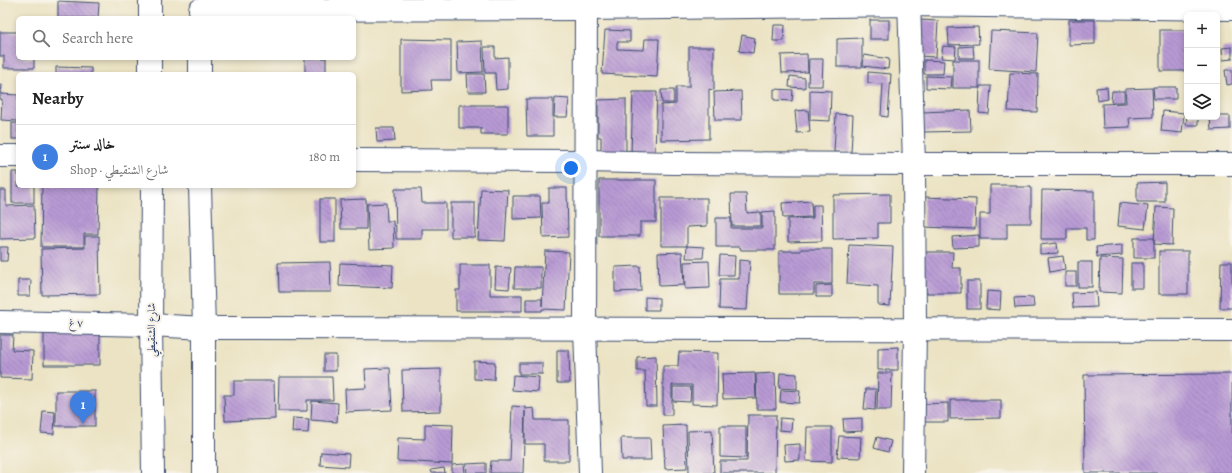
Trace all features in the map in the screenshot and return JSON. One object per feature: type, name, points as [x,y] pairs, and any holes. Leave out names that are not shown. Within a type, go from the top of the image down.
[{"type":"street","points":[[150,0],[150,16]]},
{"type":"street","points":[[909,3],[914,164],[915,329],[913,473]]},
{"type":"street","points":[[200,9],[586,4],[909,3],[1232,9]]},
{"type":"street","points":[[586,4],[585,329],[590,473]]},
{"type":"street","points":[[150,60],[150,72]]},
{"type":"street","points":[[200,60],[200,72]]},
{"type":"street","points":[[0,156],[16,156]]},
{"type":"street","points":[[356,160],[674,163],[1232,164]]},
{"type":"street","name":"شارع الشنقيطي","points":[[152,188],[151,325],[153,473]]},
{"type":"street","points":[[200,188],[204,328],[204,473]]},
{"type":"street","name":"٧ غ","points":[[0,322],[151,325],[204,328],[1232,330]]},
{"type":"building","points":[[58,1],[99,3],[98,16],[58,16]]},
{"type":"building","points":[[870,20],[889,20],[889,39],[870,39]]},
{"type":"building","points":[[920,20],[938,21],[936,57],[918,56]]},
{"type":"building","points":[[1069,20],[1095,20],[1095,44],[1069,45]]},
{"type":"building","points":[[774,25],[785,25],[784,41],[773,41]]},
{"type":"building","points":[[978,27],[979,44],[949,45],[948,28]]},
{"type":"building","points":[[605,30],[630,31],[630,42],[617,42],[617,49],[644,50],[645,39],[659,39],[657,77],[602,74]]},
{"type":"building","points":[[1160,30],[1184,30],[1184,71],[1160,71]]},
{"type":"building","points":[[991,31],[1038,33],[1036,72],[989,69]]},
{"type":"building","points":[[0,32],[16,32],[16,60],[34,60],[34,68],[4,68],[4,56],[0,56]]},
{"type":"building","points":[[742,35],[755,38],[753,53],[739,51]]},
{"type":"building","points":[[862,38],[862,67],[837,67],[837,39]]},
{"type":"building","points":[[401,39],[451,40],[451,80],[431,80],[432,90],[401,91]]},
{"type":"building","points":[[482,41],[483,72],[458,73],[457,42]]},
{"type":"building","points":[[943,46],[956,47],[955,59],[941,58]]},
{"type":"building","points":[[973,46],[974,58],[959,58],[959,47]]},
{"type":"building","points":[[484,47],[495,47],[495,58],[508,57],[508,89],[496,90],[495,73],[485,73]]},
{"type":"building","points":[[689,47],[714,47],[714,90],[709,89],[709,139],[661,140],[661,105],[676,104],[676,87],[689,87]]},
{"type":"building","points":[[1232,47],[1232,59],[1223,60],[1222,48]]},
{"type":"building","points":[[807,54],[808,72],[782,73],[781,55]]},
{"type":"building","points":[[864,55],[889,59],[888,69],[863,66]]},
{"type":"building","points":[[809,59],[823,59],[822,86],[808,86]]},
{"type":"building","points":[[305,60],[326,60],[326,72],[305,72]]},
{"type":"building","points":[[924,60],[944,61],[943,74],[924,74]]},
{"type":"building","points":[[953,60],[979,60],[979,88],[953,88]]},
{"type":"building","points":[[56,67],[91,68],[91,72],[56,72]]},
{"type":"building","points":[[1225,70],[1232,70],[1232,84],[1227,85]]},
{"type":"building","points":[[868,72],[891,74],[888,117],[881,116],[883,84],[868,83]]},
{"type":"building","points":[[1010,73],[1038,74],[1037,112],[1008,111]]},
{"type":"building","points":[[467,74],[484,74],[485,92],[468,92]]},
{"type":"building","points":[[790,76],[805,78],[805,88],[789,87]]},
{"type":"building","points":[[926,76],[952,77],[951,89],[926,88]]},
{"type":"building","points":[[0,85],[2,85],[1,94],[16,95],[16,121],[1,120],[2,99],[0,99]]},
{"type":"building","points":[[980,86],[991,86],[989,114],[979,113]]},
{"type":"building","points":[[1107,87],[1108,99],[1097,101],[1096,88]]},
{"type":"building","points":[[1153,87],[1176,87],[1176,99],[1154,99]]},
{"type":"building","points":[[1152,88],[1153,117],[1129,118],[1130,127],[1103,128],[1102,104],[1126,103],[1125,89]]},
{"type":"building","points":[[774,89],[793,90],[792,101],[774,100]]},
{"type":"building","points":[[661,90],[674,90],[674,103],[662,103]]},
{"type":"building","points":[[810,90],[831,91],[830,121],[810,120]]},
{"type":"building","points":[[741,91],[742,120],[715,120],[714,92]]},
{"type":"building","points":[[1112,91],[1124,91],[1124,102],[1111,102]]},
{"type":"building","points":[[633,92],[657,92],[655,154],[631,153]]},
{"type":"building","points":[[555,98],[569,99],[567,117],[554,117]]},
{"type":"building","points":[[526,99],[553,99],[553,136],[527,136]]},
{"type":"building","points":[[626,99],[626,153],[601,153],[601,137],[598,137],[598,100]]},
{"type":"building","points":[[459,105],[508,105],[508,134],[481,134],[481,128],[459,128]]},
{"type":"building","points":[[808,110],[810,132],[797,133],[795,111]]},
{"type":"building","points":[[970,110],[971,131],[923,132],[923,112]]},
{"type":"building","points":[[1163,111],[1184,113],[1182,133],[1161,131]]},
{"type":"building","points":[[836,114],[853,115],[851,153],[834,152]]},
{"type":"building","points":[[1220,116],[1230,116],[1230,129],[1211,130],[1210,120],[1220,120]]},
{"type":"building","points":[[1187,120],[1198,120],[1198,125],[1186,125]]},
{"type":"building","points":[[12,123],[16,123],[16,139],[12,139]]},
{"type":"building","points":[[376,128],[394,128],[395,141],[377,142]]},
{"type":"building","points":[[12,172],[16,172],[16,188],[34,188],[34,203],[12,203]]},
{"type":"building","points":[[599,180],[656,180],[656,222],[640,222],[640,236],[599,236]]},
{"type":"building","points":[[1165,182],[1165,202],[1137,202],[1137,183]]},
{"type":"building","points":[[990,185],[1016,185],[1016,187],[1031,187],[1031,223],[1007,223],[1007,239],[980,239],[980,214],[990,214]]},
{"type":"building","points":[[42,188],[99,188],[98,234],[84,234],[84,247],[41,247]]},
{"type":"building","points":[[549,188],[567,188],[568,237],[543,238],[542,203],[549,203]]},
{"type":"building","points":[[395,189],[421,189],[422,203],[446,203],[446,229],[422,229],[422,239],[396,239]]},
{"type":"building","points":[[481,189],[508,190],[505,241],[478,240]]},
{"type":"building","points":[[0,190],[6,190],[6,206],[34,205],[35,238],[0,239]]},
{"type":"building","points":[[1042,190],[1094,191],[1094,240],[1086,240],[1086,228],[1067,228],[1067,239],[1041,239]]},
{"type":"building","points":[[731,194],[746,194],[747,213],[761,212],[761,226],[732,226]]},
{"type":"building","points":[[890,194],[890,223],[878,223],[878,238],[833,239],[833,195]]},
{"type":"building","points":[[513,196],[540,196],[541,218],[513,219]]},
{"type":"building","points":[[924,197],[976,199],[975,229],[923,227]]},
{"type":"building","points":[[661,198],[707,198],[707,226],[687,227],[687,246],[661,246]]},
{"type":"building","points":[[320,199],[335,199],[335,242],[320,242]]},
{"type":"building","points":[[366,199],[366,229],[341,229],[340,200]]},
{"type":"building","points":[[811,201],[812,217],[783,218],[782,203]]},
{"type":"building","points":[[386,203],[387,221],[393,221],[394,248],[369,249],[367,204]]},
{"type":"building","points":[[451,203],[475,203],[475,237],[451,237]]},
{"type":"building","points":[[1120,203],[1148,206],[1145,229],[1118,226]]},
{"type":"building","points":[[813,205],[821,205],[822,241],[788,242],[788,219],[813,218]]},
{"type":"building","points":[[1156,207],[1173,208],[1172,245],[1154,244]]},
{"type":"building","points":[[775,211],[775,250],[741,250],[740,247],[716,247],[716,218],[731,218],[731,228],[762,228],[762,212]]},
{"type":"building","points":[[979,235],[979,247],[953,248],[952,237]]},
{"type":"building","points":[[85,236],[99,236],[100,294],[42,295],[41,249],[85,248]]},
{"type":"building","points":[[1134,238],[1154,238],[1154,258],[1134,258]]},
{"type":"building","points":[[1057,243],[1058,253],[1040,254],[1040,245]]},
{"type":"building","points":[[849,245],[893,247],[890,306],[878,305],[878,286],[847,284]]},
{"type":"building","points":[[1122,245],[1122,255],[1097,257],[1096,247]]},
{"type":"building","points":[[687,246],[704,247],[703,258],[686,258]]},
{"type":"building","points":[[0,247],[8,247],[7,261],[0,261]]},
{"type":"building","points":[[801,249],[832,249],[832,284],[814,284],[814,294],[779,294],[779,251],[801,251]]},
{"type":"building","points":[[545,251],[569,252],[566,310],[542,309],[542,311],[526,311],[526,299],[542,299],[542,306]]},
{"type":"building","points":[[1159,251],[1188,251],[1188,294],[1159,294]]},
{"type":"building","points":[[682,252],[684,285],[659,286],[658,253]]},
{"type":"building","points":[[923,252],[953,252],[952,268],[961,268],[961,293],[922,293]]},
{"type":"building","points":[[720,255],[735,256],[734,275],[719,275]]},
{"type":"building","points":[[1063,256],[1065,269],[1050,272],[1048,258]]},
{"type":"building","points":[[1100,258],[1123,259],[1122,293],[1099,292]]},
{"type":"building","points":[[739,260],[750,261],[747,310],[719,309],[720,279],[739,279]]},
{"type":"building","points":[[709,261],[710,288],[685,289],[684,262]]},
{"type":"building","points":[[330,262],[331,292],[279,292],[278,263]]},
{"type":"building","points":[[1078,262],[1092,262],[1092,287],[1078,287]]},
{"type":"building","points":[[1221,262],[1232,262],[1232,308],[1220,308]]},
{"type":"building","points":[[340,263],[393,265],[392,288],[339,286]]},
{"type":"building","points":[[1131,263],[1143,263],[1143,288],[1131,288]]},
{"type":"building","points":[[460,265],[490,265],[490,295],[522,295],[522,311],[456,311],[456,290],[460,290]]},
{"type":"building","points":[[640,266],[641,291],[615,292],[615,267]]},
{"type":"building","points":[[496,267],[511,268],[509,289],[495,288]]},
{"type":"building","points":[[515,267],[541,267],[541,288],[514,288]]},
{"type":"building","points":[[1065,272],[1076,272],[1076,286],[1065,286]]},
{"type":"building","points":[[18,280],[31,280],[30,296],[18,296]]},
{"type":"building","points":[[967,281],[980,281],[980,309],[967,309]]},
{"type":"building","points":[[832,285],[832,297],[816,297],[816,286]]},
{"type":"building","points":[[987,291],[1001,292],[1000,310],[986,309]]},
{"type":"building","points":[[1096,292],[1097,307],[1073,308],[1072,293]]},
{"type":"building","points":[[645,297],[659,298],[659,310],[645,310]]},
{"type":"building","points":[[1033,297],[1034,307],[1015,308],[1014,298]]},
{"type":"building","points":[[44,314],[100,315],[100,365],[44,365]]},
{"type":"building","points":[[0,335],[13,335],[12,350],[33,351],[32,379],[0,378]]},
{"type":"building","points":[[898,347],[898,370],[878,370],[878,348]]},
{"type":"building","points":[[557,350],[569,350],[570,383],[557,383]]},
{"type":"building","points":[[679,352],[718,353],[717,405],[692,404],[692,385],[672,385],[672,415],[663,415],[663,366],[678,366]]},
{"type":"building","points":[[324,355],[336,355],[336,371],[324,371]]},
{"type":"building","points":[[656,356],[657,406],[646,406],[645,371],[637,371],[637,357]]},
{"type":"building","points":[[474,361],[495,362],[494,380],[474,379]]},
{"type":"building","points":[[519,363],[542,363],[542,374],[519,374]]},
{"type":"building","points":[[390,368],[392,410],[346,412],[345,389],[366,388],[365,369]]},
{"type":"building","points":[[441,369],[441,411],[403,412],[402,370]]},
{"type":"building","points":[[755,373],[756,398],[723,399],[722,374]]},
{"type":"building","points":[[775,373],[776,409],[757,409],[756,374]]},
{"type":"building","points":[[780,373],[797,374],[797,389],[779,388]]},
{"type":"building","points":[[878,373],[892,373],[891,410],[877,410]]},
{"type":"building","points":[[1232,374],[1232,473],[1085,473],[1084,375]]},
{"type":"building","points":[[513,375],[539,377],[538,392],[512,390]]},
{"type":"building","points":[[279,377],[332,377],[333,400],[307,400],[307,411],[278,411]]},
{"type":"building","points":[[234,381],[274,381],[275,419],[225,421],[224,395],[234,395]]},
{"type":"building","points":[[673,387],[691,387],[690,402],[673,401]]},
{"type":"building","points":[[866,389],[876,389],[875,410],[864,409]]},
{"type":"building","points":[[781,390],[800,391],[799,403],[780,402]]},
{"type":"building","points":[[56,391],[95,391],[95,426],[56,426]]},
{"type":"building","points":[[950,400],[1001,400],[1001,418],[950,419]]},
{"type":"building","points":[[312,401],[338,403],[337,422],[311,420]]},
{"type":"building","points":[[948,403],[948,422],[924,422],[923,404]]},
{"type":"building","points":[[512,406],[525,407],[525,409],[534,408],[535,420],[569,420],[569,461],[544,461],[544,444],[525,444],[525,411],[523,473],[490,473],[491,461],[510,461]]},
{"type":"building","points":[[43,411],[55,412],[54,434],[41,433]]},
{"type":"building","points":[[748,415],[776,415],[775,473],[720,473],[720,461],[747,461]]},
{"type":"building","points":[[293,418],[309,419],[308,433],[292,432]]},
{"type":"building","points":[[780,418],[792,419],[791,431],[779,430]]},
{"type":"building","points":[[862,418],[862,431],[844,432],[843,419]]},
{"type":"building","points":[[425,424],[453,425],[452,464],[397,461],[398,438],[425,439]]},
{"type":"building","points":[[686,425],[687,468],[665,469],[663,426]]},
{"type":"building","points":[[720,426],[746,426],[746,458],[720,457]]},
{"type":"building","points":[[807,427],[832,427],[832,462],[806,461]]},
{"type":"building","points":[[712,430],[714,473],[689,473],[688,431]]},
{"type":"building","points":[[839,436],[861,437],[860,458],[837,457]]},
{"type":"building","points":[[877,437],[891,441],[888,452],[874,448]]},
{"type":"building","points":[[621,438],[650,438],[651,460],[622,460]]},
{"type":"building","points":[[800,444],[800,460],[785,461],[784,445]]},
{"type":"building","points":[[321,452],[349,454],[348,467],[320,465]]},
{"type":"building","points":[[486,463],[486,473],[467,473],[466,464]]},
{"type":"building","points":[[464,464],[465,473],[452,473],[452,465]]},
{"type":"building","points":[[444,468],[445,473],[432,473],[431,470]]},
{"type":"place","name":"خالد سنتر","points":[[83,424]]}]
